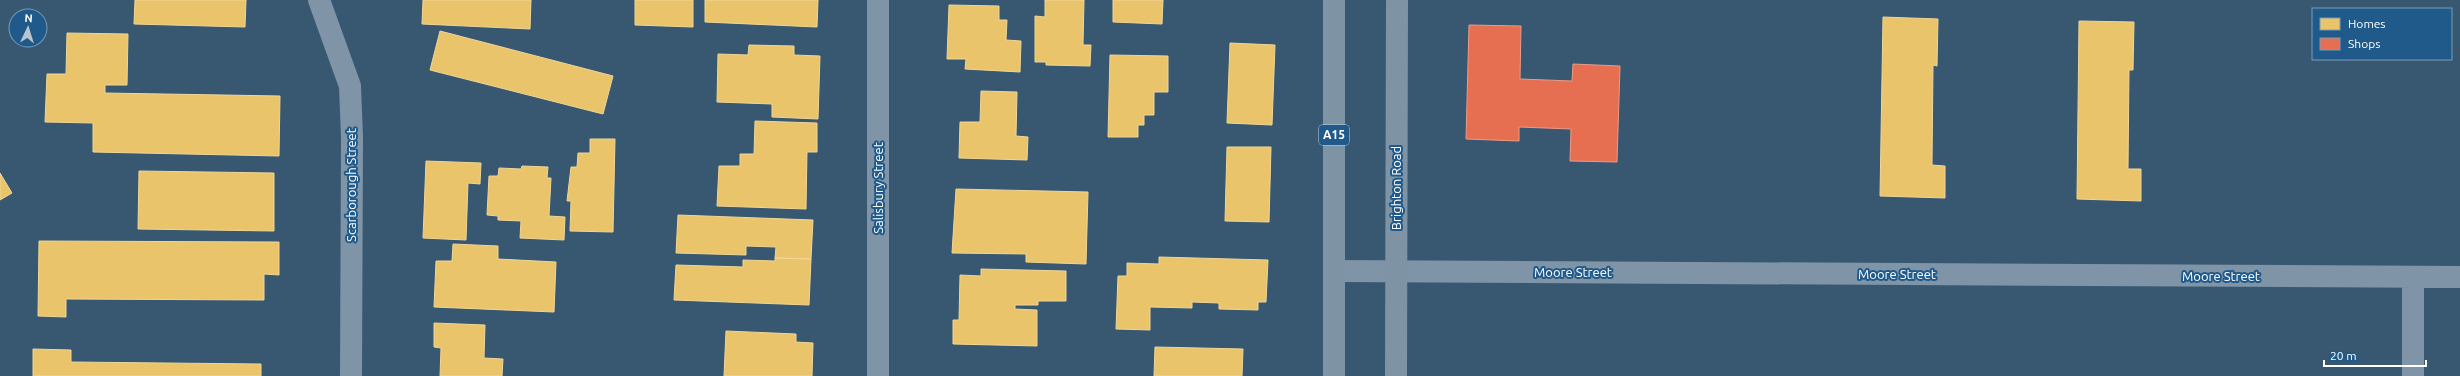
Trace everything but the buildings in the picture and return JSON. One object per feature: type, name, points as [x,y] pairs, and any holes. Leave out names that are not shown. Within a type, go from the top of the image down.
[{"type":"main road","name":"A15","points":[[1334,0],[1334,376]]},
{"type":"main road","name":"Brighton Road","points":[[1396,376],[1397,0]]},
{"type":"street","name":"Scarborough Street","points":[[319,0],[350,86],[352,137],[350,376]]},
{"type":"street","name":"Salisbury Street","points":[[878,0],[878,376]]},
{"type":"street","name":"Moore Street","points":[[1334,271],[2460,277]]},
{"type":"street","points":[[2413,277],[2413,376]]}]
